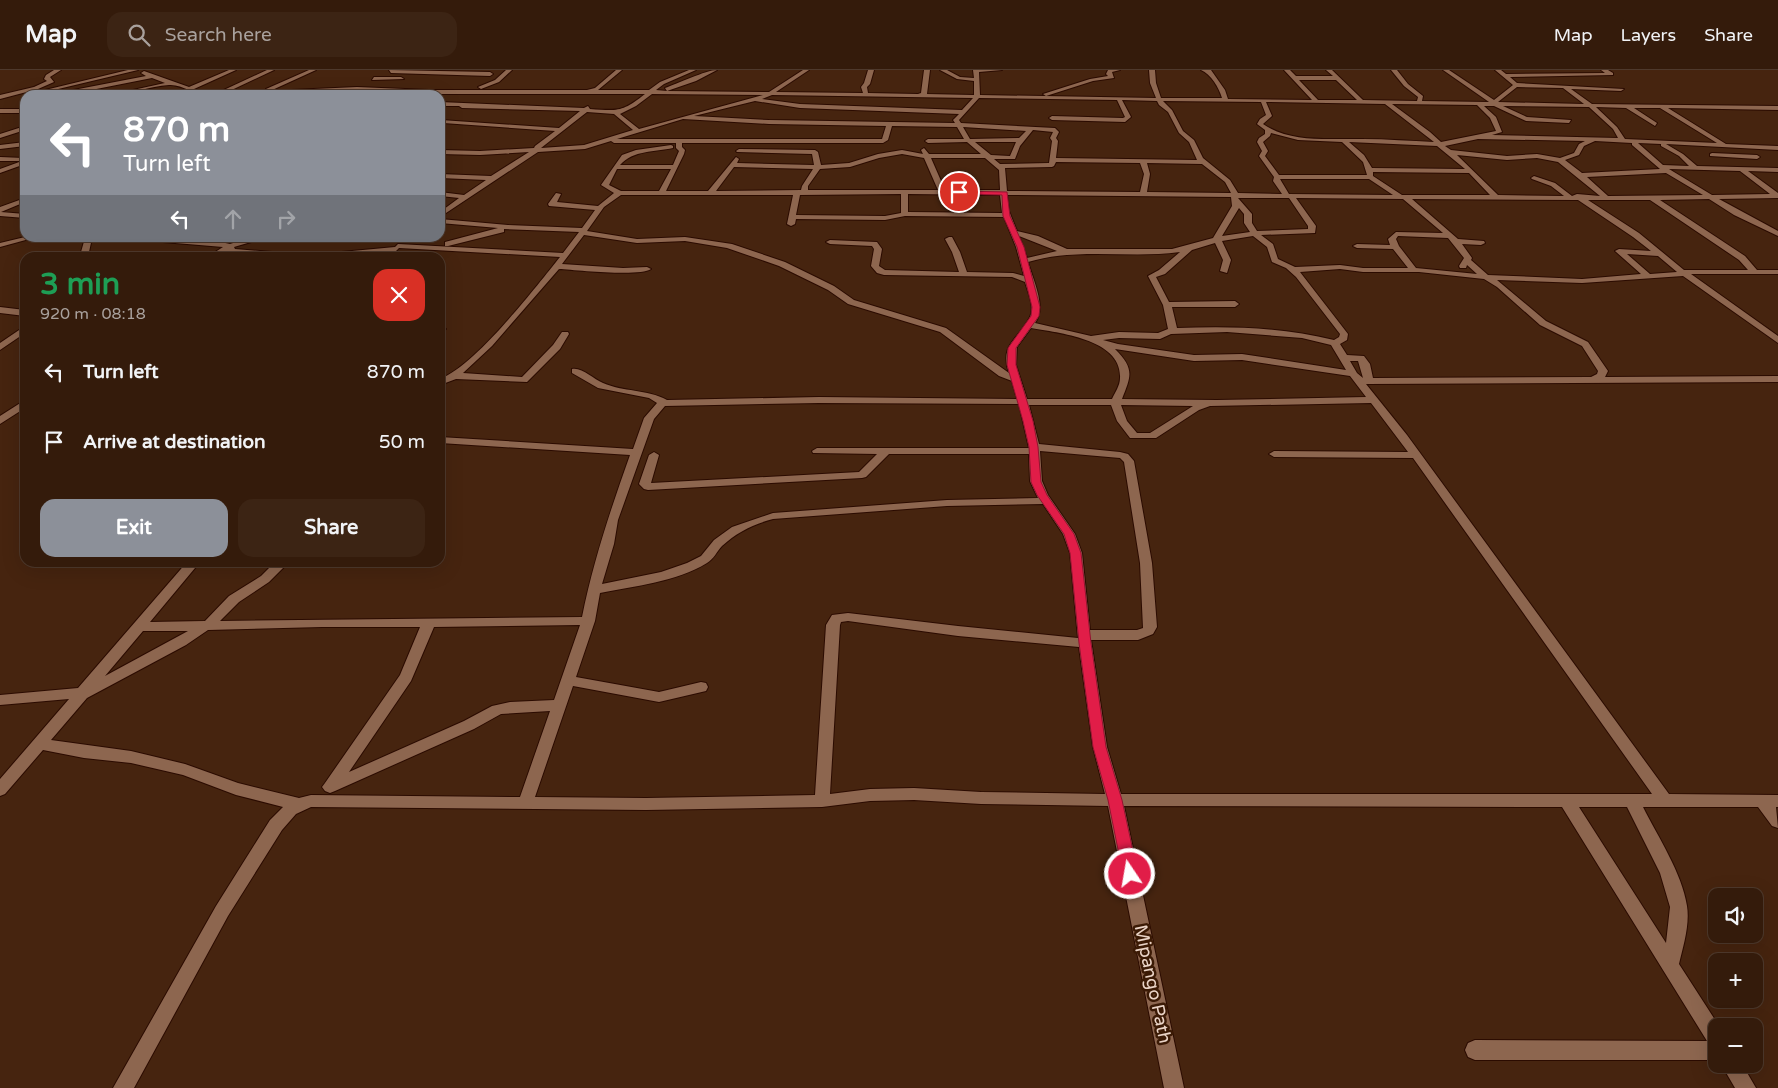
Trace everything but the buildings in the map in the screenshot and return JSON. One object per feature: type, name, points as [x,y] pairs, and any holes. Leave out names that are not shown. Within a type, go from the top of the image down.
[{"type":"street","points":[[32,90],[52,81],[47,79],[48,76],[58,70]]},
{"type":"street","points":[[48,90],[137,70],[190,89],[233,70]]},
{"type":"street","points":[[227,90],[272,70]]},
{"type":"street","points":[[267,90],[313,70]]},
{"type":"street","points":[[445,120],[475,92],[497,81],[509,70]]},
{"type":"street","points":[[581,92],[597,89],[619,70]]},
{"type":"street","points":[[445,104],[617,113],[634,105],[662,83],[694,70]]},
{"type":"street","points":[[650,92],[670,89],[714,70]]},
{"type":"street","points":[[445,152],[480,153],[581,148],[637,130],[770,94],[806,70]]},
{"type":"street","points":[[866,96],[864,91],[871,70]]},
{"type":"street","points":[[919,70],[943,70],[960,78],[977,80]]},
{"type":"street","points":[[918,96],[924,94],[927,70]]},
{"type":"street","points":[[683,117],[777,123],[957,125],[1053,129],[1056,132],[1053,138],[1056,141],[1052,166],[1000,166],[968,140],[957,125],[956,119],[977,97],[976,71],[999,70]]},
{"type":"street","points":[[1034,98],[1092,80],[1112,77],[1109,74],[1110,71],[1117,70]]},
{"type":"street","points":[[1090,339],[1119,335],[1160,336],[1173,330],[1227,328],[1302,335],[1334,343],[1344,338],[1344,334],[1318,302],[1314,292],[1294,270],[1276,260],[1270,246],[1256,235],[1248,223],[1248,214],[1237,199],[1228,181],[1202,162],[1192,141],[1181,132],[1170,112],[1161,104],[1161,100],[1154,88],[1152,70]]},
{"type":"street","points":[[1204,70],[1208,70],[1222,90],[1226,101]]},
{"type":"street","points":[[1287,70],[1317,102]]},
{"type":"street","points":[[1329,70],[1361,102]]},
{"type":"street","points":[[1394,70],[1406,85],[1421,97],[1419,103]]},
{"type":"street","points":[[1446,70],[1494,103],[1526,119],[1571,122],[1536,98]]},
{"type":"street","points":[[1498,70],[1529,94]]},
{"type":"street","points":[[1551,70],[1574,87]]},
{"type":"street","points":[[1506,76],[1612,74],[1604,70]]},
{"type":"street","points":[[350,89],[392,71],[490,72],[481,88]]},
{"type":"street","points":[[416,80],[429,71]]},
{"type":"street","points":[[433,90],[461,72]]},
{"type":"street","points":[[84,90],[152,76]]},
{"type":"street","points":[[1295,78],[1337,78]]},
{"type":"street","points":[[374,79],[408,80]]},
{"type":"street","points":[[137,90],[171,83]]},
{"type":"street","points":[[1494,103],[1516,85],[1621,89]]},
{"type":"street","points":[[236,86],[274,87]]},
{"type":"street","points":[[1565,87],[1590,105],[1615,128],[1623,141]]},
{"type":"street","points":[[1599,88],[1612,95]]},
{"type":"street","points":[[327,90],[376,90]]},
{"type":"street","points":[[0,92],[20,92]]},
{"type":"street","points":[[0,97],[20,92]]},
{"type":"street","points":[[445,92],[650,92],[1778,108]]},
{"type":"street","points":[[445,212],[537,150],[540,144],[561,130],[608,92]]},
{"type":"street","points":[[836,123],[852,95]]},
{"type":"street","points":[[604,141],[679,144],[884,141],[892,125],[902,120],[907,96]]},
{"type":"street","points":[[755,99],[800,106],[962,112]]},
{"type":"street","points":[[1052,118],[1125,120],[1128,117],[1119,99]]},
{"type":"street","points":[[1620,100],[1655,124]]},
{"type":"street","points":[[1263,101],[1269,116],[1260,123],[1267,130],[1286,137],[1440,144],[1497,133],[1499,130],[1492,118],[1479,104]]},
{"type":"street","points":[[742,120],[767,102]]},
{"type":"street","points":[[1387,103],[1428,133],[1441,147],[1460,160],[1496,197]]},
{"type":"street","points":[[1,111],[20,105]]},
{"type":"street","points":[[794,111],[800,106]]},
{"type":"street","points":[[445,121],[491,107]]},
{"type":"street","points":[[1662,107],[1725,146]]},
{"type":"street","points":[[1,111],[20,110]]},
{"type":"street","points":[[617,113],[617,115],[637,130]]},
{"type":"street","points":[[777,123],[787,116]]},
{"type":"street","points":[[445,121],[561,130]]},
{"type":"street","points":[[834,142],[839,125],[836,123]]},
{"type":"street","points":[[445,128],[474,124]]},
{"type":"street","points":[[924,125],[928,141],[924,150],[943,193]]},
{"type":"street","points":[[1014,165],[1014,150],[1031,129],[1026,128]]},
{"type":"street","points":[[0,136],[20,129]]},
{"type":"street","points":[[16,130],[16,137],[20,140]]},
{"type":"street","points":[[1024,261],[1042,254],[1064,251],[1174,251],[1235,236],[1312,231],[1312,226],[1276,181],[1278,177],[1262,156],[1265,151],[1260,142],[1261,139],[1268,135],[1267,130]]},
{"type":"street","points":[[1478,137],[1778,148]]},
{"type":"street","points":[[928,141],[1021,140]]},
{"type":"street","points":[[1560,160],[1577,154],[1580,145],[1592,140]]},
{"type":"street","points":[[620,193],[604,185],[611,178],[615,167],[636,141]]},
{"type":"street","points":[[1344,141],[1355,153],[1366,160],[1370,174],[1403,197],[1453,238],[1468,258],[1467,261],[1486,277],[1500,284],[1543,322],[1585,344],[1603,370],[1601,376],[1592,380]]},
{"type":"street","points":[[711,192],[734,165],[740,142]]},
{"type":"street","points":[[1636,142],[1634,144],[1660,167],[1778,234]]},
{"type":"street","points":[[1655,142],[1681,155],[1695,168]]},
{"type":"street","points":[[624,156],[679,144]]},
{"type":"street","points":[[661,193],[682,150],[679,144]]},
{"type":"street","points":[[0,148],[20,145]]},
{"type":"street","points":[[1704,145],[1726,168]]},
{"type":"street","points":[[739,151],[815,152],[818,168],[804,186],[791,221],[885,218],[905,214],[1006,215]]},
{"type":"street","points":[[734,165],[818,168],[850,166],[878,156],[902,152],[927,156],[1013,158]]},
{"type":"street","points":[[1449,152],[1507,158],[1537,156],[1560,160],[1605,196]]},
{"type":"street","points":[[1712,155],[1757,157]]},
{"type":"street","points":[[0,160],[20,160]]},
{"type":"street","points":[[1054,160],[1202,162]]},
{"type":"street","points":[[1142,195],[1145,190],[1147,174],[1143,164],[1144,161]]},
{"type":"street","points":[[0,171],[20,162]]},
{"type":"street","name":"Mipango Path","points":[[1000,166],[1005,193],[1006,215],[1024,261],[1037,312],[1012,348],[1011,365],[1024,402],[1034,449],[1036,482],[1046,501],[1069,534],[1076,553],[1084,639],[1100,747],[1115,800],[1174,1088]]},
{"type":"street","points":[[615,167],[675,167]]},
{"type":"street","points":[[1660,167],[1778,170]]},
{"type":"street","points":[[1740,168],[1778,196]]},
{"type":"street","points":[[1278,177],[1471,171]]},
{"type":"street","points":[[1581,175],[1667,171]]},
{"type":"street","points":[[445,176],[494,178]]},
{"type":"street","points":[[1534,178],[1549,181],[1636,235],[1683,273],[1778,340]]},
{"type":"street","points":[[445,382],[457,376],[486,348],[556,266],[601,208],[613,196],[620,193],[1005,193],[1142,195],[1237,199],[1289,196],[1778,196]]},
{"type":"street","points":[[904,193],[905,214]]},
{"type":"street","points":[[558,194],[552,204],[601,208]]},
{"type":"street","points":[[445,195],[466,197]]},
{"type":"street","points":[[1652,197],[1742,258],[1756,272]]},
{"type":"street","points":[[1217,240],[1227,225],[1237,199]]},
{"type":"street","points":[[0,210],[20,202]]},
{"type":"street","points":[[0,214],[20,216]]},
{"type":"street","points":[[445,221],[508,227],[583,231],[637,240]]},
{"type":"street","points":[[430,247],[453,243],[508,227]]},
{"type":"street","points":[[1013,232],[1035,238],[1064,251]]},
{"type":"street","points":[[1414,270],[1395,247],[1392,239],[1396,234],[1453,238],[1481,243]]},
{"type":"street","points":[[575,242],[684,239],[729,246],[782,264],[831,288],[851,302],[943,330],[1002,374],[1015,379]]},
{"type":"street","points":[[949,239],[957,250],[964,275]]},
{"type":"street","points":[[0,246],[20,240]]},
{"type":"street","points":[[1217,240],[1227,260],[1224,271]]},
{"type":"street","points":[[0,250],[14,242]]},
{"type":"street","points":[[201,242],[216,243],[232,251],[248,242]]},
{"type":"street","points":[[392,252],[403,242]]},
{"type":"street","points":[[830,242],[874,244],[878,249],[875,261],[877,270],[880,272],[1013,275],[1028,281]]},
{"type":"street","points":[[1357,246],[1395,247]]},
{"type":"street","points":[[368,252],[397,247],[430,247],[564,255]]},
{"type":"street","points":[[1173,330],[1167,306],[1162,300],[1162,292],[1153,283],[1152,276],[1162,272],[1191,248]]},
{"type":"street","points":[[1648,276],[1619,251],[1659,254]]},
{"type":"street","points":[[1459,274],[1460,268],[1467,261]]},
{"type":"street","points":[[556,266],[623,270],[648,269]]},
{"type":"street","points":[[1294,270],[1340,267],[1364,270],[1414,270],[1486,277],[1599,280],[1683,273],[1778,272]]},
{"type":"street","points":[[1530,279],[1553,275],[1592,274],[1610,279]]},
{"type":"street","points":[[1592,274],[1599,280]]},
{"type":"street","points":[[1167,306],[1176,303],[1235,304]]},
{"type":"street","points":[[0,310],[20,310]]},
{"type":"street","points":[[1029,325],[1071,332],[1102,344],[1114,352],[1126,372],[1116,403],[1121,420],[1128,430],[1138,438],[1152,436],[1196,408],[1217,403]]},
{"type":"street","points":[[0,347],[20,333]]},
{"type":"street","points":[[457,376],[524,380],[557,347],[565,334]]},
{"type":"street","points":[[1334,343],[1337,350],[1361,379],[1373,400],[1415,455],[1665,801]]},
{"type":"street","points":[[1102,344],[1194,358],[1242,357],[1361,379],[1778,379]]},
{"type":"street","points":[[575,371],[608,389],[652,396],[663,402],[819,400],[1217,403],[1373,400]]},
{"type":"street","points":[[525,804],[588,621],[594,590],[608,544],[612,520],[649,418],[663,402]]},
{"type":"street","points":[[0,421],[20,407]]},
{"type":"street","points":[[445,440],[636,452]]},
{"type":"street","points":[[817,451],[885,452],[1034,449],[1124,456],[1129,461],[1146,563],[1150,627],[1148,631],[1138,635],[1084,639],[958,632],[848,617],[837,618],[833,625],[822,801]]},
{"type":"street","points":[[654,455],[646,484],[648,487],[862,475],[885,452]]},
{"type":"street","points":[[1274,454],[1415,455]]},
{"type":"street","points":[[594,590],[659,576],[704,560],[731,531],[756,520],[773,516],[947,503],[1046,501]]},
{"type":"street","points":[[0,790],[85,693],[190,567]]},
{"type":"street","points":[[0,700],[85,693],[181,642],[208,625],[234,599],[265,580],[278,567]]},
{"type":"street","points":[[142,626],[164,628],[208,625],[588,621]]},
{"type":"street","points":[[326,793],[406,677],[429,622]]},
{"type":"street","points":[[567,680],[659,697],[701,687]]},
{"type":"street","points":[[123,1088],[222,911],[284,814],[297,804],[326,793],[497,710],[510,707],[558,704]]},
{"type":"street","points":[[40,744],[84,752],[131,757],[185,770],[236,790],[297,804]]},
{"type":"street","points":[[326,793],[525,804],[822,801],[870,795],[914,794],[981,798],[1115,800],[1770,801],[1778,821]]},
{"type":"street","points":[[1567,802],[1708,1026]]},
{"type":"street","points":[[1632,802],[1668,874],[1679,907],[1678,925],[1670,965]]},
{"type":"street","points":[[1475,1050],[1708,1051]]},
{"type":"street","points":[[1737,1073],[1746,1088]]},
{"type":"route","points":[[959,192],[1005,193],[1006,216],[1020,247],[1036,307],[1037,312],[1035,316],[1014,343],[1011,353],[1011,365],[1024,402],[1034,447],[1036,482],[1042,495],[1069,534],[1076,553],[1085,643],[1100,747],[1115,800],[1130,874]]}]
